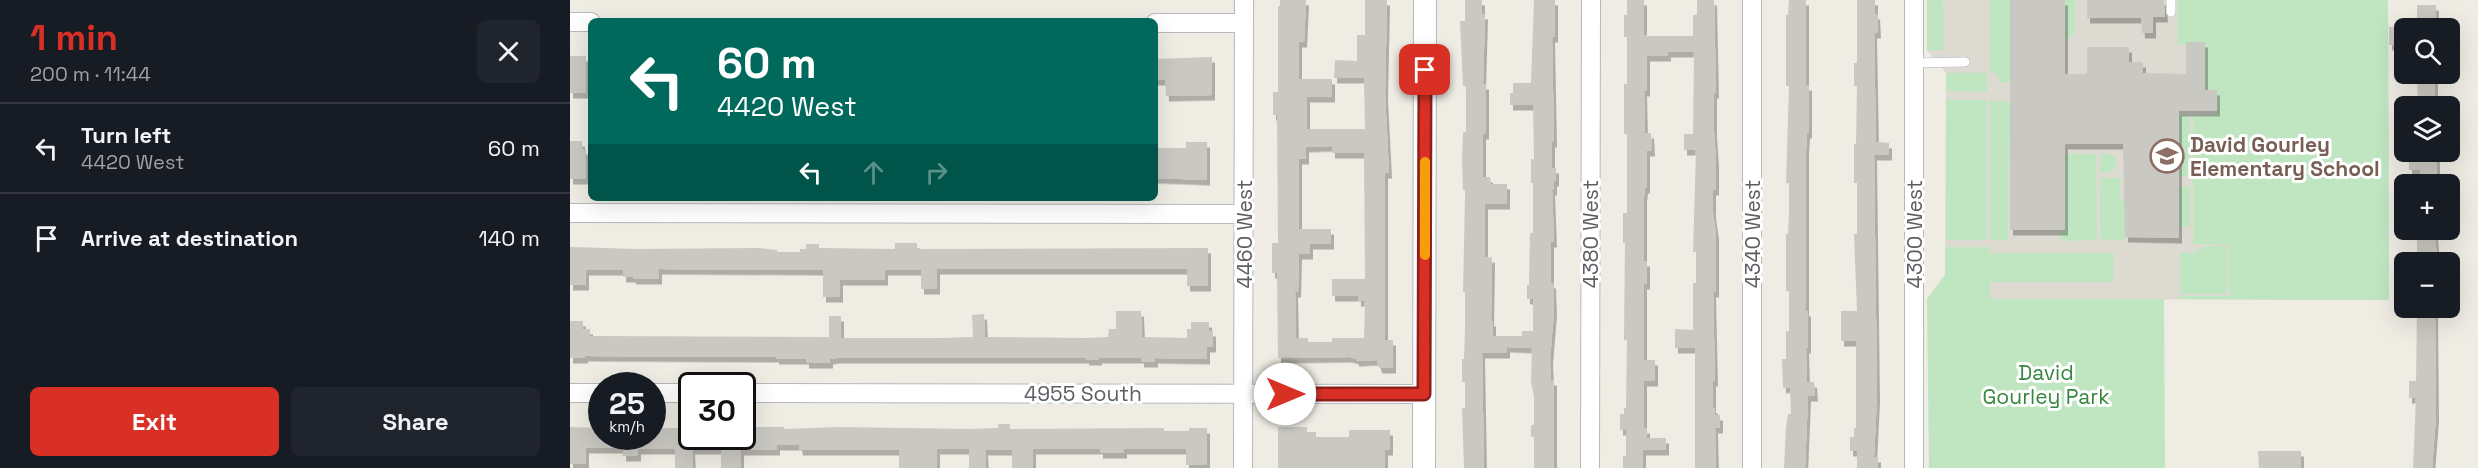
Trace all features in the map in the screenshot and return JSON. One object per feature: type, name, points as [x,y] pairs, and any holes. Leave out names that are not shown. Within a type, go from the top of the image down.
[{"type":"street","name":"4460 West","points":[[1244,0],[1244,468]]},
{"type":"street","points":[[1424,468],[1425,0]]},
{"type":"street","name":"4380 West","points":[[1590,468],[1591,0]]},
{"type":"street","name":"4340 West","points":[[1752,0],[1752,468]]},
{"type":"street","name":"4300 West","points":[[1914,0],[1914,468]]},
{"type":"street","points":[[570,22],[588,22]]},
{"type":"street","points":[[1158,23],[1244,23]]},
{"type":"street","points":[[570,213],[1244,214]]},
{"type":"street","points":[[570,393],[588,393]]},
{"type":"street","name":"4955 South","points":[[756,393],[1424,394]]},
{"type":"lane","points":[[2171,0],[2171,12]]},
{"type":"lane","points":[[1914,63],[1965,62]]},
{"type":"shaded area","name":"David Gourley Elementary School","points":[[1927,0],[2388,0],[2389,300],[1927,299],[1945,275],[1946,73],[1927,50]]},
{"type":"green space","points":[[1927,0],[1943,0],[1944,50],[1927,50]]},
{"type":"green space","points":[[1990,0],[2010,0],[2010,82],[2001,82],[1997,73],[1990,73]]},
{"type":"green space","points":[[2065,0],[2075,0],[2075,33],[2065,41]]},
{"type":"green space","points":[[2178,0],[2388,0],[2389,300],[2178,299],[2178,296],[2229,296],[2229,245],[2193,244],[2193,115],[2215,115],[2217,91],[2205,90],[2186,42],[2186,44],[2178,45]]},
{"type":"green space","points":[[1946,73],[1987,73],[1987,92],[1946,91]]},
{"type":"green space","points":[[1946,100],[1987,100],[1987,240],[1946,240]]},
{"type":"green space","points":[[1990,101],[2010,101],[2008,240],[1990,240]]},
{"type":"green space","points":[[2179,115],[2190,115],[2190,176],[2179,176]]},
{"type":"green space","points":[[2065,154],[2096,154],[2097,236],[2094,240],[2061,241],[2061,230],[2065,230]]},
{"type":"green space","points":[[2100,154],[2111,154],[2116,158],[2116,167],[2112,172],[2100,172]]},
{"type":"green space","points":[[2100,178],[2120,178],[2120,199],[2125,199],[2125,240],[2102,240],[2100,236]]},
{"type":"green space","points":[[2179,187],[2190,187],[2190,227],[2179,226]]},
{"type":"green space","points":[[2203,246],[2227,246],[2227,294],[2180,294],[2180,253],[2195,253],[2195,249],[2203,249]]},
{"type":"green space","name":"David Gourley Park","points":[[1945,247],[1990,247],[1990,253],[2114,253],[2113,282],[1990,282],[1990,299],[2164,299],[2165,468],[1929,468],[1927,299],[1945,275]]},
{"type":"building","points":[[1280,0],[1306,0],[1304,42],[1299,42],[1299,79],[1332,79],[1332,97],[1307,97],[1307,129],[1365,129],[1364,78],[1334,78],[1335,60],[1357,61],[1357,35],[1365,35],[1365,0],[1387,0],[1385,94],[1389,173],[1385,173],[1385,340],[1393,340],[1393,368],[1379,368],[1377,360],[1356,361],[1349,357],[1278,358],[1277,273],[1272,273],[1272,243],[1278,243],[1277,115],[1273,115],[1273,92],[1278,92],[1278,6],[1280,6]],"holes":[[[1332,146],[1332,153],[1364,153],[1365,279],[1332,279],[1332,296],[1358,296],[1358,301],[1365,301],[1364,338],[1332,338],[1332,342],[1308,342],[1308,338],[1296,338],[1295,292],[1298,292],[1299,254],[1310,254],[1310,244],[1331,244],[1331,229],[1299,229],[1299,159],[1306,159],[1306,147]]]},
{"type":"building","points":[[1465,0],[1482,0],[1482,14],[1485,14],[1483,84],[1486,84],[1486,134],[1483,134],[1483,177],[1490,177],[1491,184],[1507,184],[1507,204],[1485,204],[1485,258],[1492,257],[1491,321],[1493,321],[1493,336],[1522,336],[1522,331],[1533,331],[1533,299],[1527,299],[1527,285],[1529,285],[1530,233],[1533,233],[1531,159],[1534,159],[1533,105],[1510,105],[1510,93],[1513,93],[1513,83],[1531,83],[1534,0],[1555,0],[1555,37],[1552,37],[1554,142],[1552,142],[1552,168],[1556,168],[1556,181],[1554,181],[1554,190],[1552,190],[1554,242],[1551,242],[1551,283],[1553,283],[1554,311],[1550,359],[1551,380],[1554,380],[1554,468],[1534,468],[1534,437],[1531,437],[1531,425],[1534,425],[1534,396],[1531,382],[1532,348],[1507,347],[1507,353],[1482,353],[1484,468],[1464,468],[1462,408],[1465,408],[1465,382],[1462,382],[1462,359],[1464,359],[1465,330],[1465,292],[1463,292],[1465,190],[1463,190],[1462,161],[1463,132],[1466,132],[1466,86],[1463,86],[1460,21],[1465,21]]},
{"type":"building","points":[[1627,0],[1644,0],[1644,35],[1693,36],[1693,15],[1697,15],[1697,0],[1714,0],[1716,190],[1713,190],[1713,213],[1716,234],[1716,292],[1713,292],[1715,381],[1713,381],[1713,408],[1715,408],[1715,415],[1720,415],[1720,428],[1715,428],[1716,468],[1695,468],[1695,348],[1675,348],[1675,329],[1693,330],[1693,283],[1696,283],[1696,252],[1693,252],[1696,150],[1684,150],[1684,134],[1693,134],[1694,52],[1668,52],[1668,56],[1647,56],[1647,91],[1644,91],[1645,133],[1651,133],[1652,151],[1647,151],[1647,188],[1645,188],[1644,197],[1644,261],[1647,261],[1647,284],[1644,284],[1644,360],[1655,360],[1655,381],[1644,381],[1644,428],[1647,428],[1647,438],[1666,438],[1666,450],[1643,450],[1643,468],[1623,468],[1623,456],[1626,456],[1626,430],[1620,430],[1620,414],[1624,414],[1624,408],[1626,408],[1627,340],[1624,340],[1623,213],[1627,213],[1627,134],[1624,134],[1624,84],[1627,84],[1627,37],[1624,37],[1624,15],[1627,15]]},
{"type":"building","points":[[1789,0],[1806,0],[1806,85],[1809,85],[1809,133],[1807,133],[1806,150],[1808,348],[1806,348],[1807,382],[1814,382],[1815,396],[1808,396],[1805,468],[1784,468],[1786,428],[1788,414],[1791,414],[1790,387],[1783,388],[1782,359],[1786,359],[1786,331],[1789,331],[1789,291],[1786,291],[1786,234],[1788,234],[1789,214],[1789,183],[1786,183],[1789,86],[1786,86],[1786,15],[1788,15]]},
{"type":"building","points":[[1857,0],[1875,0],[1878,33],[1874,33],[1876,142],[1889,143],[1889,155],[1874,155],[1877,397],[1874,457],[1878,457],[1878,468],[1857,468],[1857,451],[1850,451],[1850,437],[1854,437],[1854,428],[1856,428],[1856,341],[1841,341],[1841,311],[1857,311],[1854,234],[1857,234],[1857,183],[1854,183],[1854,144],[1856,144],[1857,86],[1854,86],[1854,63],[1857,63]]},
{"type":"building","name":"David Gourley Elementary School","points":[[2010,0],[2065,0],[2065,74],[2087,74],[2087,47],[2129,47],[2129,62],[2143,62],[2143,73],[2186,74],[2186,42],[2205,42],[2205,90],[2217,90],[2217,111],[2179,111],[2179,238],[2125,237],[2123,144],[2065,144],[2065,230],[2010,230]]},
{"type":"building","points":[[2087,0],[2164,0],[2165,17],[2153,17],[2153,33],[2142,33],[2141,18],[2087,18]]},
{"type":"building","points":[[2417,5],[2436,5],[2436,18],[2417,18]]},
{"type":"building","points":[[2389,27],[2394,27],[2394,45],[2389,45]]},
{"type":"building","points":[[570,56],[586,56],[586,93],[570,93]]},
{"type":"building","points":[[1212,57],[1212,95],[1166,96],[1165,80],[1158,80],[1158,59]]},
{"type":"building","points":[[2417,84],[2435,84],[2435,96],[2418,96]]},
{"type":"building","points":[[570,141],[582,141],[582,149],[586,149],[586,179],[570,179]]},
{"type":"building","points":[[1186,142],[1207,142],[1207,180],[1158,178],[1158,148],[1186,148]]},
{"type":"building","points":[[2409,162],[2437,162],[2437,174],[2420,174],[2420,170],[2409,170]]},
{"type":"building","points":[[2417,240],[2436,240],[2436,252],[2417,252]]},
{"type":"building","points":[[895,243],[917,243],[917,249],[1208,248],[1208,286],[1187,286],[1187,269],[937,269],[937,289],[921,289],[921,270],[885,270],[885,280],[840,280],[840,297],[823,297],[823,270],[659,269],[659,279],[633,279],[633,277],[623,277],[623,270],[586,270],[586,285],[570,285],[570,247],[759,248],[777,250],[777,252],[800,252],[800,249],[806,249],[806,244],[819,244],[819,248],[895,249]]},
{"type":"building","points":[[1116,311],[1141,311],[1142,337],[1187,338],[1187,329],[1191,329],[1191,322],[1209,322],[1209,331],[1213,331],[1213,347],[1207,347],[1207,359],[1155,358],[1155,362],[1141,362],[1141,358],[1086,360],[1086,358],[837,358],[830,359],[830,363],[806,363],[806,359],[776,359],[776,357],[585,356],[585,358],[570,358],[570,321],[583,321],[583,329],[590,329],[590,336],[829,337],[829,316],[841,316],[841,338],[942,338],[973,337],[972,315],[984,314],[985,337],[1087,338],[1108,337],[1109,329],[1116,329]]},
{"type":"building","points":[[2417,318],[2435,318],[2436,416],[2432,468],[2413,468],[2416,398],[2409,398],[2409,381],[2416,381]]},
{"type":"building","points":[[998,424],[1010,424],[1010,429],[1164,428],[1164,431],[1189,431],[1189,428],[1207,428],[1207,465],[1186,465],[1186,449],[1124,449],[1124,453],[1100,453],[1100,449],[1033,449],[1033,468],[1012,468],[1012,450],[985,450],[986,468],[969,468],[969,449],[937,449],[937,468],[899,468],[899,450],[800,450],[799,445],[777,445],[777,450],[756,450],[756,427],[784,427],[784,429],[998,428]]},
{"type":"building","points":[[570,427],[588,428],[586,464],[570,464]]},
{"type":"building","points":[[1278,427],[1307,427],[1307,432],[1316,432],[1316,437],[1349,437],[1349,430],[1390,430],[1390,450],[1385,450],[1385,468],[1278,468]]},
{"type":"building","points":[[666,428],[678,428],[678,450],[692,450],[693,468],[675,468],[675,449],[666,449]]},
{"type":"building","points":[[623,450],[638,450],[638,456],[623,456]]},
{"type":"building","points":[[721,450],[741,450],[741,468],[721,468]]},
{"type":"building","points":[[2258,451],[2301,451],[2301,468],[2259,468]]},
{"type":"slow traffic","points":[[1425,162],[1425,255]]},
{"type":"place","name":"David Gourley Elementary School","points":[[2167,156]]},
{"type":"route","points":[[1285,394],[1424,394],[1425,70]]}]
